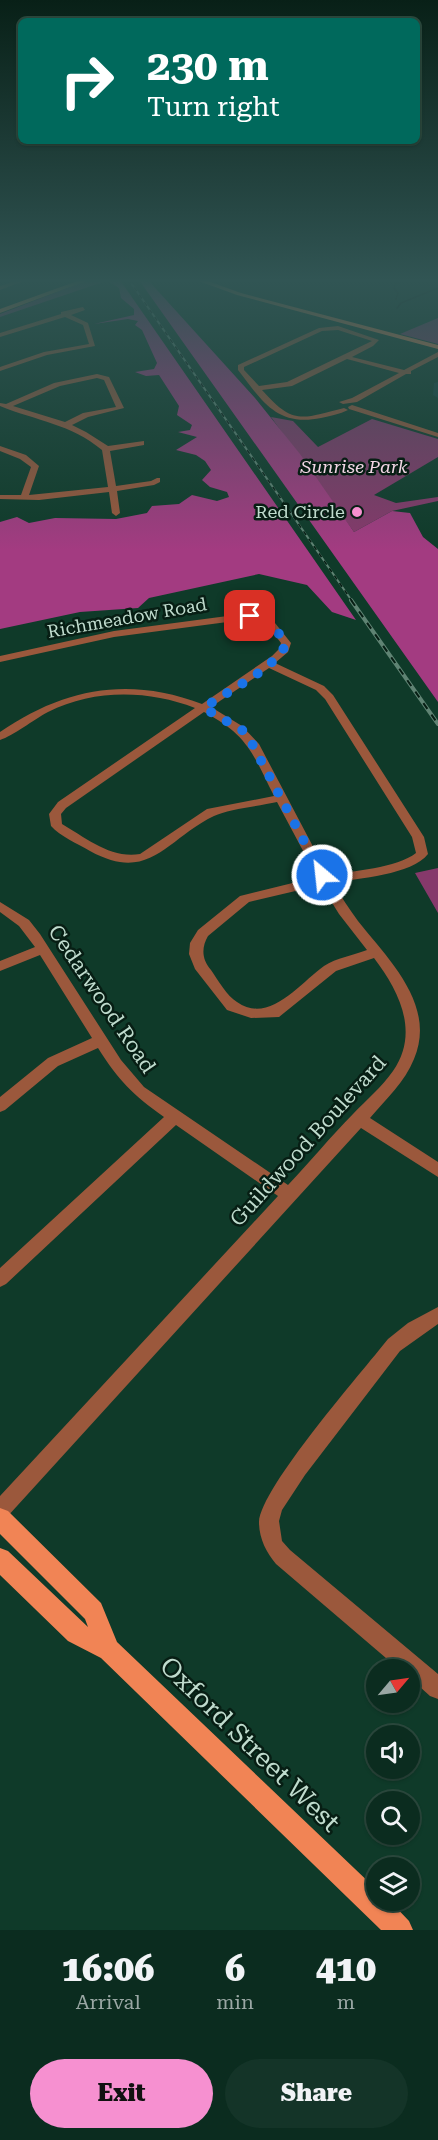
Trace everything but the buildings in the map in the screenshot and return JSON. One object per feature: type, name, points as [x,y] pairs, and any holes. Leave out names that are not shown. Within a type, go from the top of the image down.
[{"type":"main road","name":"Oxford Street West","points":[[0,1520],[93,1611],[109,1650]]},
{"type":"main road","name":"Oxford Street West","points":[[0,1559],[76,1633],[109,1650],[400,1930]]},
{"type":"street","points":[[243,370],[284,416],[302,418],[348,405],[411,370]]},
{"type":"street","points":[[257,388],[289,384],[318,370]]},
{"type":"street","points":[[391,370],[405,374],[414,370]]},
{"type":"street","points":[[3,405],[75,380],[98,376],[107,378],[120,408],[86,415],[63,426]]},
{"type":"street","points":[[3,405],[88,436],[106,449],[116,513]]},
{"type":"street","points":[[348,405],[363,412],[438,435]]},
{"type":"street","points":[[106,449],[141,443]]},
{"type":"street","points":[[0,448],[23,457],[35,466],[24,498]]},
{"type":"street","points":[[0,497],[24,498],[113,489],[154,483],[157,480]]},
{"type":"street","name":"Richmeadow Road","points":[[0,658],[114,634],[250,616],[268,620],[286,643],[284,650],[269,664],[62,805],[55,811],[54,818],[57,826],[119,860],[134,860],[144,857],[211,812],[281,798]]},
{"type":"street","points":[[269,664],[320,688],[329,697],[422,846],[422,854],[416,860],[400,866],[266,892],[245,899],[215,921],[197,943],[196,954],[202,969],[232,1006],[251,1014],[274,1013],[331,968],[377,952]]},
{"type":"street","name":"Guildwood Boulevard","points":[[0,737],[49,706],[125,690],[165,694],[204,708],[234,725],[249,738],[345,913],[402,987],[412,1021],[413,1038],[404,1068],[394,1081],[0,1510]]},
{"type":"street","name":"Cedarwood Road","points":[[0,906],[24,923],[116,1064],[139,1091],[290,1195]]},
{"type":"street","points":[[0,966],[43,949]]},
{"type":"street","points":[[0,1106],[53,1062],[101,1040]]},
{"type":"street","points":[[0,1279],[174,1117]]},
{"type":"street","points":[[358,1118],[438,1170]]},
{"type":"street","points":[[438,1315],[414,1329],[394,1345],[298,1468],[276,1499],[269,1521],[272,1539],[282,1557],[438,1688]]},
{"type":"green space","name":"Sunrise Park","points":[[271,417],[293,421],[318,447],[372,419],[438,439],[438,457],[374,495],[396,503],[438,497],[438,501],[392,511],[354,532]]},
{"type":"green space","points":[[438,868],[438,913],[415,873]]},
{"type":"shaded area","points":[[183,370],[356,620],[332,612],[307,585],[259,574],[149,598],[138,608],[80,612],[0,629],[0,522],[17,517],[29,523],[55,518],[116,519],[147,513],[152,506],[179,504],[192,495],[217,501],[229,497],[227,492],[210,487],[202,480],[211,470],[205,461],[196,455],[176,450],[197,437],[178,432],[190,430],[192,425],[177,415],[179,406],[159,375],[146,376],[135,372]]},
{"type":"shaded area","points":[[203,370],[230,370],[300,454],[354,532],[392,511],[410,513],[423,537],[438,549],[438,702]]},
{"type":"railway","points":[[192,370],[352,601]]},
{"type":"railway","points":[[351,600],[438,724]]},
{"type":"place","name":"Red Circle","points":[[357,512]]},
{"type":"route","points":[[250,616],[261,616],[276,628],[286,643],[284,650],[269,664],[204,708],[242,730],[255,746],[322,875]]}]
